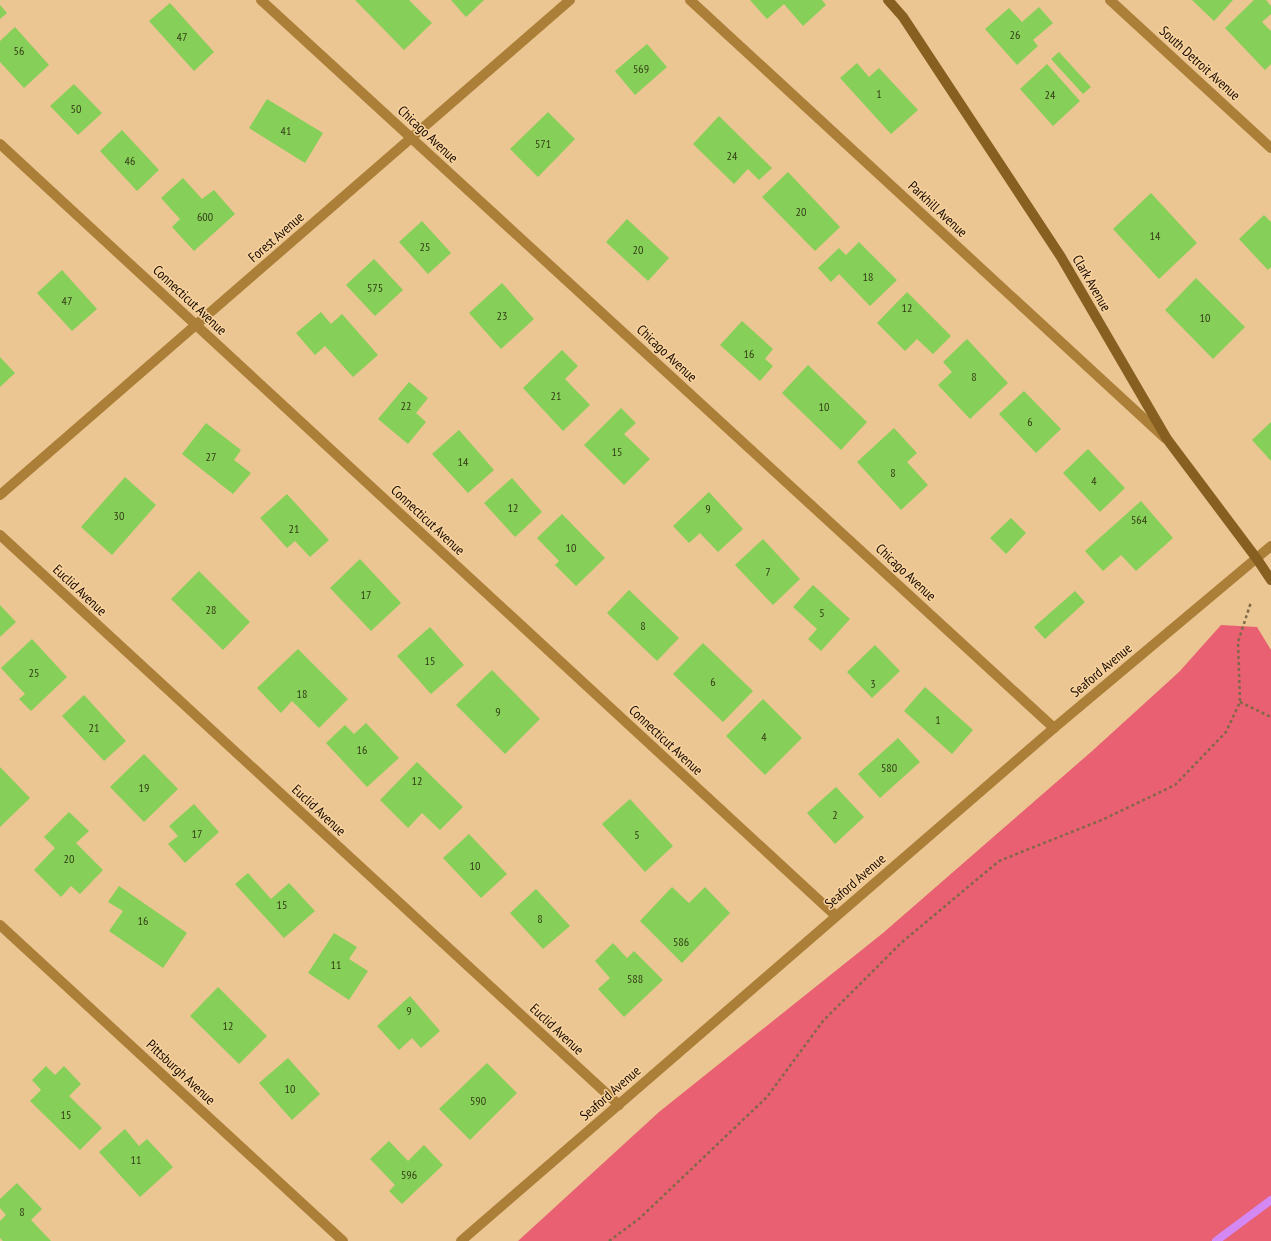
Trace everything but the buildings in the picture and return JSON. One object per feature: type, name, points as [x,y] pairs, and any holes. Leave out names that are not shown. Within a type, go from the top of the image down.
[{"type":"street","name":"Chicago Avenue","points":[[261,0],[1054,728]]},
{"type":"street","name":"Forest Avenue","points":[[0,495],[570,0]]},
{"type":"street","name":"Parkhill Avenue","points":[[690,0],[1167,439]]},
{"type":"street","name":"Clark Avenue","points":[[888,0],[903,17],[1061,257],[1167,439],[1271,580]]},
{"type":"street","name":"South Detroit Avenue","points":[[1110,0],[1271,148]]},
{"type":"street","name":"Connecticut Avenue","points":[[0,144],[836,916]]},
{"type":"street","name":"Euclid Avenue","points":[[0,535],[619,1105]]},
{"type":"street","name":"Seaford Avenue","points":[[461,1241],[1054,728],[1271,546]]},
{"type":"street","name":"Pittsburgh Avenue","points":[[0,924],[344,1241]]},
{"type":"path","points":[[609,1241],[640,1218],[767,1096],[823,1021],[901,943],[999,861],[1104,819],[1175,785],[1226,732],[1240,702],[1238,642],[1251,602]]},
{"type":"path","points":[[1240,702],[1271,717]]},
{"type":"shaded area","points":[[1221,625],[1257,627],[1271,650],[1271,1241],[518,1241],[659,1112],[883,933],[1091,752],[1179,672]]},
{"type":"waterway","points":[[1216,1241],[1271,1200]]}]
